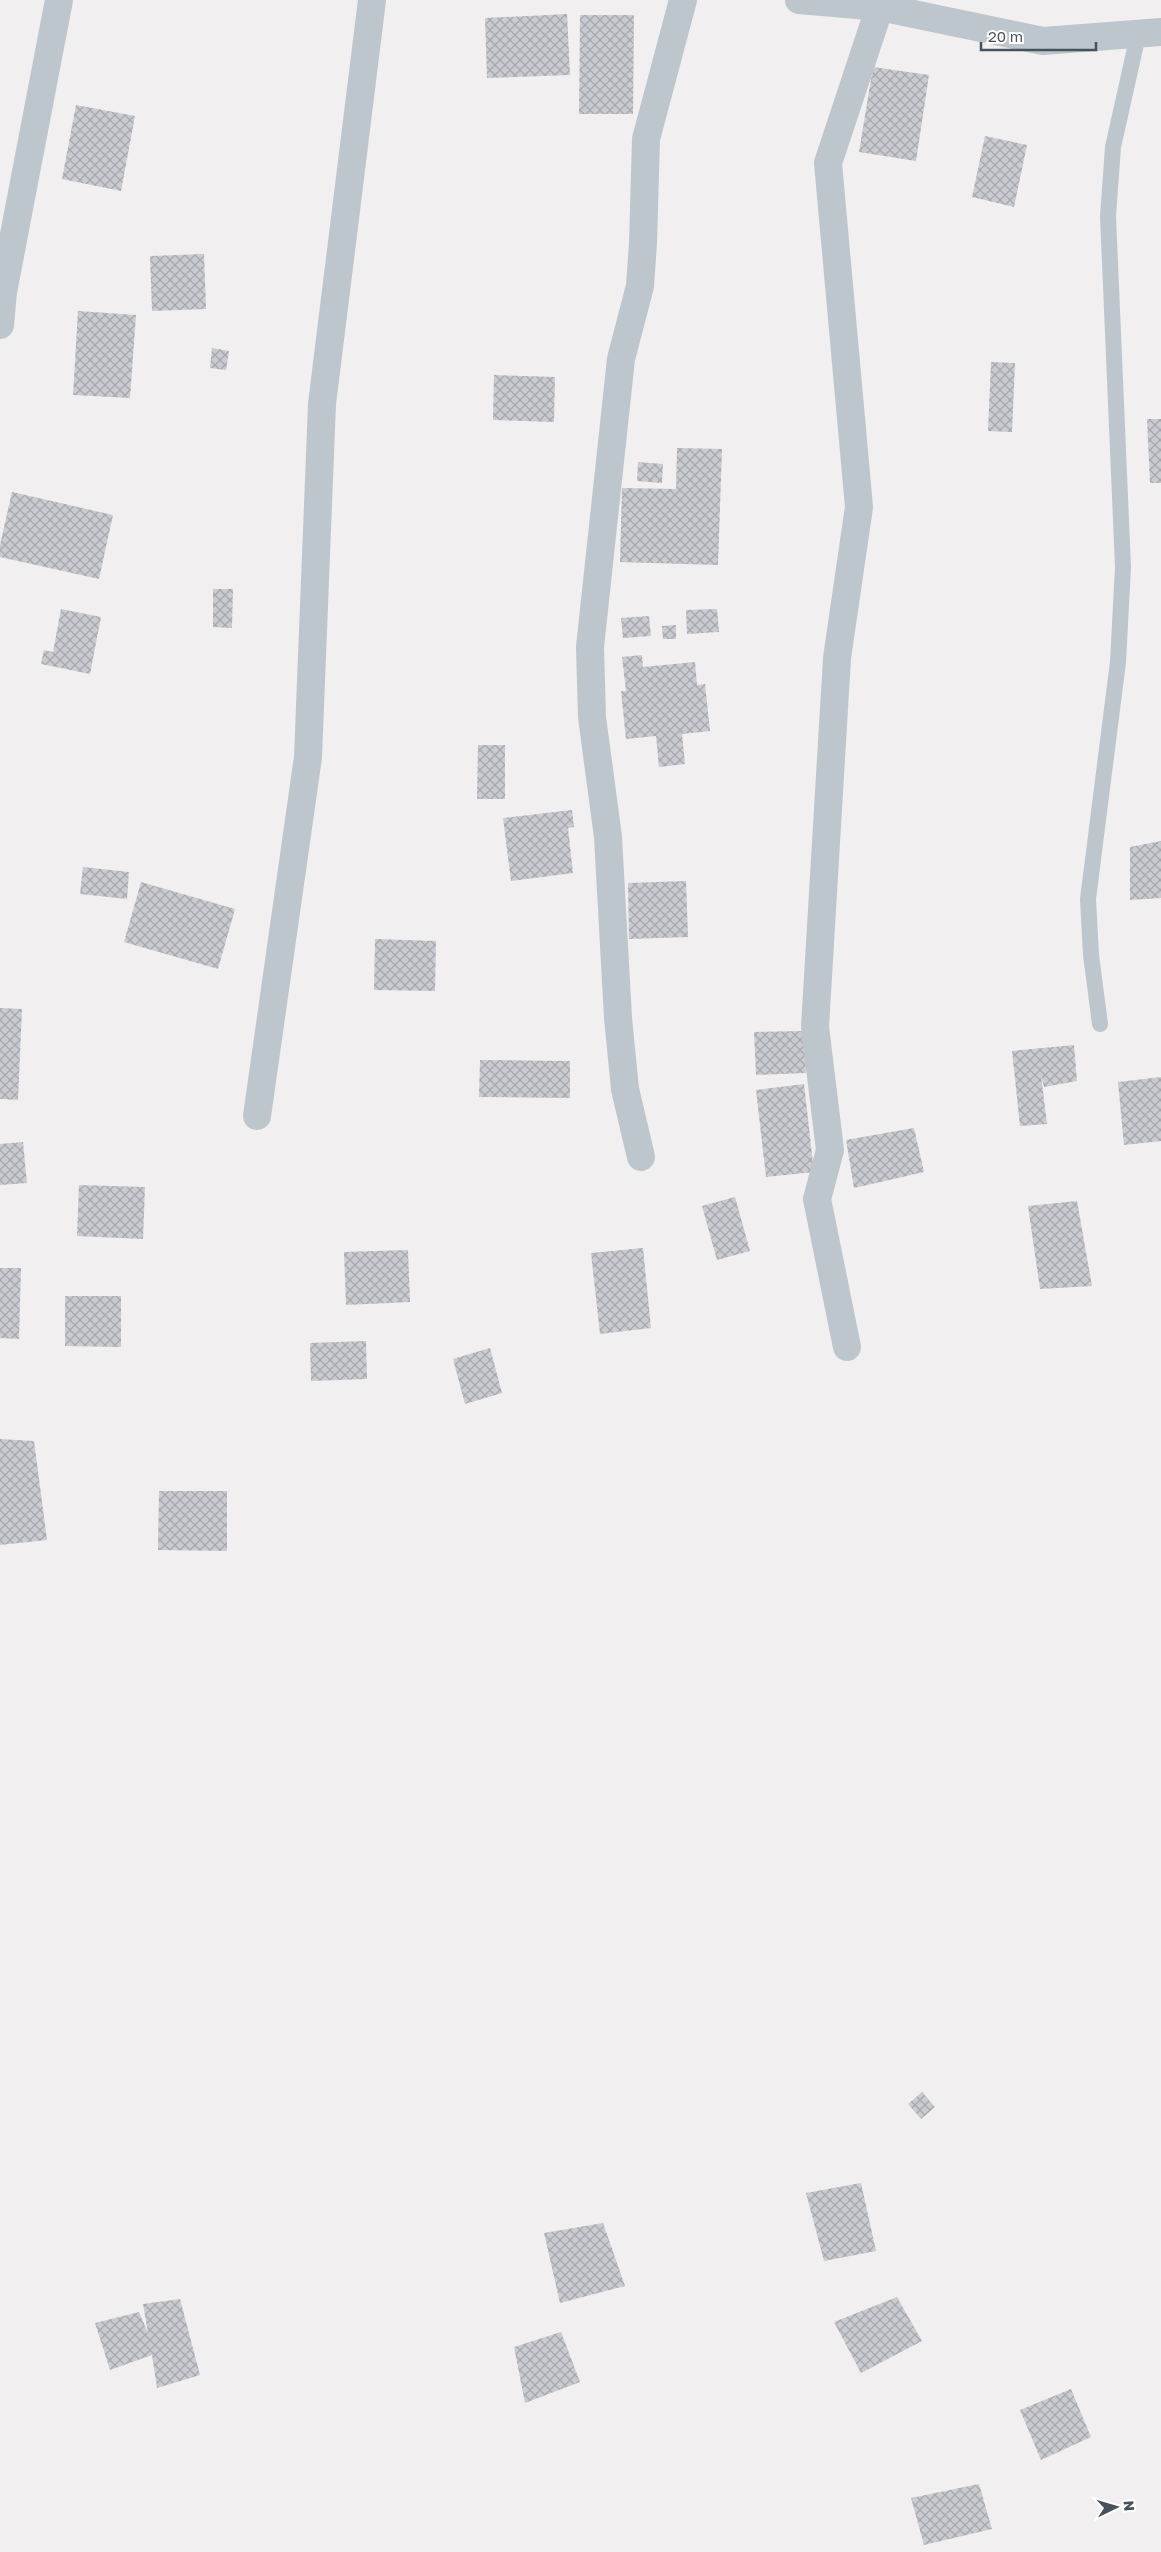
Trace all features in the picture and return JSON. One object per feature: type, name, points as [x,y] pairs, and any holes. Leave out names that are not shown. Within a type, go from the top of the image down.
[{"type":"street","points":[[0,325],[3,292],[59,0]]},
{"type":"street","points":[[257,1116],[308,757],[322,404],[372,0]]},
{"type":"street","points":[[641,1157],[625,1089],[618,1018],[608,837],[592,717],[590,647],[621,359],[640,286],[646,140],[683,0]]},
{"type":"street","points":[[799,0],[881,4],[1043,41],[1149,33]]},
{"type":"street","points":[[847,1347],[817,1199],[830,1150],[815,1027],[836,678],[859,507],[828,163],[881,4]]},
{"type":"lane","points":[[1100,1024],[1091,955],[1088,899],[1118,662],[1123,566],[1108,216],[1113,147],[1149,33]]},
{"type":"building","points":[[567,14],[570,75],[487,78],[485,18]]},
{"type":"building","points":[[580,15],[634,15],[633,114],[579,114]]},
{"type":"building","points":[[873,67],[929,75],[916,161],[859,152]]},
{"type":"building","points":[[76,105],[135,116],[121,191],[62,179]]},
{"type":"building","points":[[985,136],[1027,145],[1014,207],[972,197]]},
{"type":"building","points":[[204,254],[206,309],[152,311],[150,256]]},
{"type":"building","points":[[78,311],[136,315],[130,398],[73,395]]},
{"type":"building","points":[[212,348],[229,351],[226,370],[210,368]]},
{"type":"building","points":[[991,362],[1015,363],[1012,432],[988,431]]},
{"type":"building","points":[[494,375],[555,377],[554,422],[493,420]]},
{"type":"building","points":[[1147,419],[1161,419],[1161,483],[1150,483]]},
{"type":"building","points":[[677,448],[722,449],[718,565],[620,562],[622,488],[676,489]]},
{"type":"building","points":[[638,462],[663,464],[662,483],[637,481]]},
{"type":"building","points":[[12,492],[113,515],[99,579],[0,557],[0,545]]},
{"type":"building","points":[[213,589],[233,589],[232,628],[213,627]]},
{"type":"building","points":[[61,609],[101,617],[90,674],[41,664],[44,650],[53,652]]},
{"type":"building","points":[[717,609],[719,632],[687,634],[686,610]]},
{"type":"building","points":[[649,616],[651,636],[623,638],[621,618]]},
{"type":"building","points":[[676,625],[676,639],[663,639],[662,626]]},
{"type":"building","points":[[642,655],[643,667],[695,662],[697,685],[705,684],[710,731],[682,734],[685,764],[659,767],[656,736],[626,739],[621,691],[626,691],[622,657]]},
{"type":"building","points":[[478,745],[505,745],[505,799],[477,799]]},
{"type":"building","points":[[572,810],[574,827],[568,828],[573,873],[511,881],[503,818]]},
{"type":"building","points":[[1161,841],[1161,898],[1130,900],[1130,847]]},
{"type":"building","points":[[83,867],[129,872],[127,899],[80,894]]},
{"type":"building","points":[[686,881],[688,937],[629,939],[628,883]]},
{"type":"building","points":[[141,882],[235,909],[218,969],[124,942]]},
{"type":"building","points":[[375,939],[436,941],[435,991],[374,990]]},
{"type":"building","points":[[0,1008],[22,1009],[18,1100],[0,1099]]},
{"type":"building","points":[[804,1031],[806,1073],[756,1075],[754,1032]]},
{"type":"building","points":[[1074,1045],[1077,1081],[1044,1087],[1041,1075],[1047,1124],[1020,1126],[1012,1051]]},
{"type":"building","points":[[480,1060],[570,1061],[570,1098],[479,1097]]},
{"type":"building","points":[[1161,1077],[1161,1141],[1124,1145],[1118,1082]]},
{"type":"building","points":[[804,1084],[814,1172],[766,1177],[756,1090]]},
{"type":"building","points":[[914,1128],[924,1172],[854,1188],[846,1140]]},
{"type":"building","points":[[23,1142],[27,1183],[0,1185],[0,1144]]},
{"type":"building","points":[[79,1185],[145,1187],[143,1239],[77,1236]]},
{"type":"building","points":[[735,1197],[750,1251],[717,1260],[702,1206]]},
{"type":"building","points":[[1077,1201],[1092,1286],[1040,1289],[1028,1206]]},
{"type":"building","points":[[643,1248],[651,1328],[600,1334],[591,1253]]},
{"type":"building","points":[[408,1250],[410,1302],[346,1305],[344,1252]]},
{"type":"building","points":[[0,1268],[21,1268],[19,1339],[0,1338]]},
{"type":"building","points":[[65,1296],[121,1296],[121,1347],[65,1346]]},
{"type":"building","points":[[366,1341],[367,1379],[311,1381],[310,1343]]},
{"type":"building","points":[[490,1348],[502,1393],[465,1404],[453,1359]]},
{"type":"building","points":[[0,1439],[34,1441],[47,1540],[0,1545]]},
{"type":"building","points":[[159,1491],[227,1491],[227,1551],[158,1550]]},
{"type":"building","points":[[922,2092],[935,2107],[921,2119],[908,2104]]},
{"type":"building","points":[[861,2183],[876,2251],[824,2261],[806,2193]]},
{"type":"building","points":[[603,2223],[625,2286],[560,2303],[544,2233]]},
{"type":"building","points":[[897,2297],[922,2341],[861,2373],[834,2322]]},
{"type":"building","points":[[180,2299],[200,2375],[157,2388],[152,2355],[110,2370],[95,2323],[139,2312],[148,2333],[143,2304]]},
{"type":"building","points":[[561,2332],[580,2382],[525,2403],[514,2347]]},
{"type":"building","points":[[1071,2389],[1091,2437],[1041,2460],[1020,2410]]},
{"type":"building","points":[[979,2484],[992,2529],[924,2545],[911,2498]]}]
